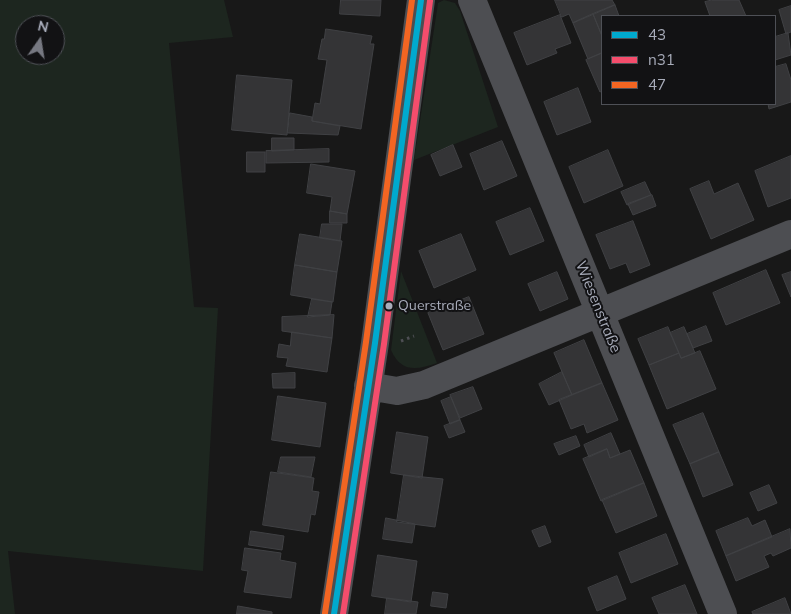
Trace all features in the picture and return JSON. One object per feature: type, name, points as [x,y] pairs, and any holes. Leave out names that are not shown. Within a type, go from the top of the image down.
[{"type":"street","points":[[334,614],[368,386],[421,0]]},
{"type":"street","name":"Wiesenstraße","points":[[472,0],[724,614]]},
{"type":"street","points":[[368,386],[397,391],[424,385],[791,234]]},
{"type":"shaded area","points":[[0,0],[224,0],[233,37],[169,43],[194,307],[218,308],[203,571],[8,551],[15,614],[0,614]]},
{"type":"shaded area","points":[[444,0],[455,3],[460,11],[498,127],[414,160],[438,3]]},
{"type":"shaded area","points":[[401,271],[437,363],[410,368],[400,363],[391,350]]},
{"type":"building","points":[[341,0],[381,0],[380,16],[340,14]]},
{"type":"building","points":[[555,0],[612,0],[615,5],[573,23],[569,14],[562,17]]},
{"type":"building","points":[[712,0],[739,0],[746,15],[710,15],[705,2]]},
{"type":"building","points":[[615,5],[619,15],[601,15],[601,34],[593,14]]},
{"type":"building","points":[[791,6],[791,32],[786,34],[779,10]]},
{"type":"building","points":[[593,14],[601,34],[601,53],[588,59],[573,23]]},
{"type":"building","points":[[560,15],[571,43],[555,49],[557,53],[527,65],[514,33]]},
{"type":"building","points":[[326,29],[372,36],[370,44],[374,44],[361,129],[312,121],[315,103],[320,104],[327,60],[318,59]]},
{"type":"building","points":[[788,33],[791,55],[776,60],[776,37]]},
{"type":"building","points":[[601,53],[600,92],[586,60]]},
{"type":"building","points":[[786,64],[791,80],[791,102],[769,109],[768,105],[776,105],[776,67]]},
{"type":"building","points":[[237,75],[292,80],[287,135],[232,130]]},
{"type":"building","points":[[578,88],[591,122],[557,135],[544,102]]},
{"type":"building","points":[[290,113],[312,117],[312,121],[340,126],[338,135],[288,133]]},
{"type":"building","points":[[272,138],[294,138],[294,150],[272,151]]},
{"type":"building","points":[[502,141],[517,176],[484,190],[470,154]]},
{"type":"building","points":[[453,145],[462,167],[440,176],[431,155]]},
{"type":"building","points":[[329,149],[329,162],[266,163],[266,151]]},
{"type":"building","points":[[608,150],[623,186],[584,203],[569,167]]},
{"type":"building","points":[[247,152],[265,152],[265,172],[247,172]]},
{"type":"building","points":[[791,156],[791,198],[768,207],[755,171]]},
{"type":"building","points":[[311,164],[355,171],[347,214],[330,211],[332,197],[307,193]]},
{"type":"building","points":[[709,181],[714,194],[738,183],[754,220],[711,239],[690,189]]},
{"type":"building","points":[[645,182],[651,195],[627,205],[621,192]]},
{"type":"building","points":[[652,195],[656,206],[633,215],[628,204]]},
{"type":"building","points":[[530,208],[544,241],[510,255],[496,222]]},
{"type":"building","points":[[330,211],[347,214],[347,223],[330,223]]},
{"type":"building","points":[[633,221],[650,265],[630,273],[626,263],[610,269],[596,235]]},
{"type":"building","points":[[322,224],[342,224],[340,241],[320,238]]},
{"type":"building","points":[[300,234],[342,241],[337,272],[295,265]]},
{"type":"building","points":[[461,234],[476,270],[434,288],[419,251]]},
{"type":"building","points":[[295,265],[337,272],[333,302],[291,295]]},
{"type":"building","points":[[766,270],[780,303],[726,325],[713,293]]},
{"type":"building","points":[[557,272],[568,299],[540,311],[528,284]]},
{"type":"building","points":[[791,272],[791,297],[782,275]]},
{"type":"building","points":[[469,297],[484,334],[443,350],[428,313]]},
{"type":"building","points":[[312,299],[332,302],[330,315],[308,317]]},
{"type":"building","points":[[334,315],[332,338],[282,331],[282,317]]},
{"type":"building","points":[[706,326],[712,341],[693,348],[687,334]]},
{"type":"building","points":[[668,327],[679,353],[649,365],[638,339]]},
{"type":"building","points":[[684,327],[695,353],[681,358],[670,333]]},
{"type":"building","points":[[292,332],[332,338],[327,372],[286,366],[288,358],[277,357],[279,344],[290,346]]},
{"type":"building","points":[[584,340],[602,383],[572,395],[554,353]]},
{"type":"building","points":[[700,351],[716,389],[667,409],[649,365],[679,353],[681,358]]},
{"type":"building","points":[[562,372],[572,395],[549,405],[539,384]]},
{"type":"building","points":[[295,373],[295,388],[273,388],[272,374]]},
{"type":"building","points":[[602,383],[618,420],[587,433],[584,424],[571,429],[559,400]]},
{"type":"building","points":[[473,387],[482,409],[460,418],[450,395]]},
{"type":"building","points":[[278,396],[326,403],[320,447],[272,440]]},
{"type":"building","points":[[451,397],[460,420],[450,424],[441,401]]},
{"type":"building","points":[[703,413],[719,452],[690,464],[673,425]]},
{"type":"building","points":[[460,420],[465,432],[449,438],[444,426]]},
{"type":"building","points":[[397,432],[428,437],[422,478],[391,473]]},
{"type":"building","points":[[611,433],[620,454],[610,458],[607,449],[589,457],[584,445]]},
{"type":"building","points":[[576,436],[580,446],[559,455],[554,444]]},
{"type":"building","points":[[607,449],[610,458],[630,450],[644,483],[601,501],[583,459]]},
{"type":"building","points":[[719,452],[733,485],[703,497],[690,464]]},
{"type":"building","points":[[281,457],[315,457],[311,477],[278,472]]},
{"type":"building","points":[[271,472],[314,478],[312,491],[319,492],[315,515],[311,514],[308,532],[263,525]]},
{"type":"building","points":[[404,475],[443,479],[435,527],[397,522]]},
{"type":"building","points":[[644,483],[657,516],[616,533],[602,500]]},
{"type":"building","points":[[769,485],[777,503],[758,511],[750,493]]},
{"type":"building","points":[[386,518],[415,524],[412,543],[383,539]]},
{"type":"building","points":[[748,518],[752,526],[765,520],[772,537],[726,556],[716,531]]},
{"type":"building","points":[[545,526],[551,542],[539,547],[532,531]]},
{"type":"building","points":[[790,529],[791,548],[773,556],[771,553],[764,556],[769,567],[736,581],[726,556]]},
{"type":"building","points":[[251,531],[284,536],[282,550],[249,545]]},
{"type":"building","points":[[666,534],[678,564],[631,583],[619,553]]},
{"type":"building","points":[[245,548],[281,553],[280,560],[296,563],[291,598],[244,592],[248,571],[242,570]]},
{"type":"building","points":[[378,555],[417,561],[411,602],[372,596]]},
{"type":"building","points":[[617,576],[626,599],[597,611],[588,588]]},
{"type":"building","points":[[685,585],[697,614],[659,614],[652,598]]},
{"type":"building","points":[[433,592],[448,594],[446,608],[431,606]]},
{"type":"building","points":[[387,598],[418,602],[416,614],[385,614]]},
{"type":"building","points":[[785,598],[791,614],[753,614],[752,612]]},
{"type":"building","points":[[238,606],[272,612],[272,614],[237,614]]},
{"type":"transit line","name":"47","points":[[325,613],[366,342],[412,0]]},
{"type":"transit line","name":"43","points":[[334,614],[375,343],[421,0]]},
{"type":"transit line","name":"n31","points":[[343,614],[384,344],[430,1]]},
{"type":"place","name":"Querstraße","points":[[389,306]]}]
